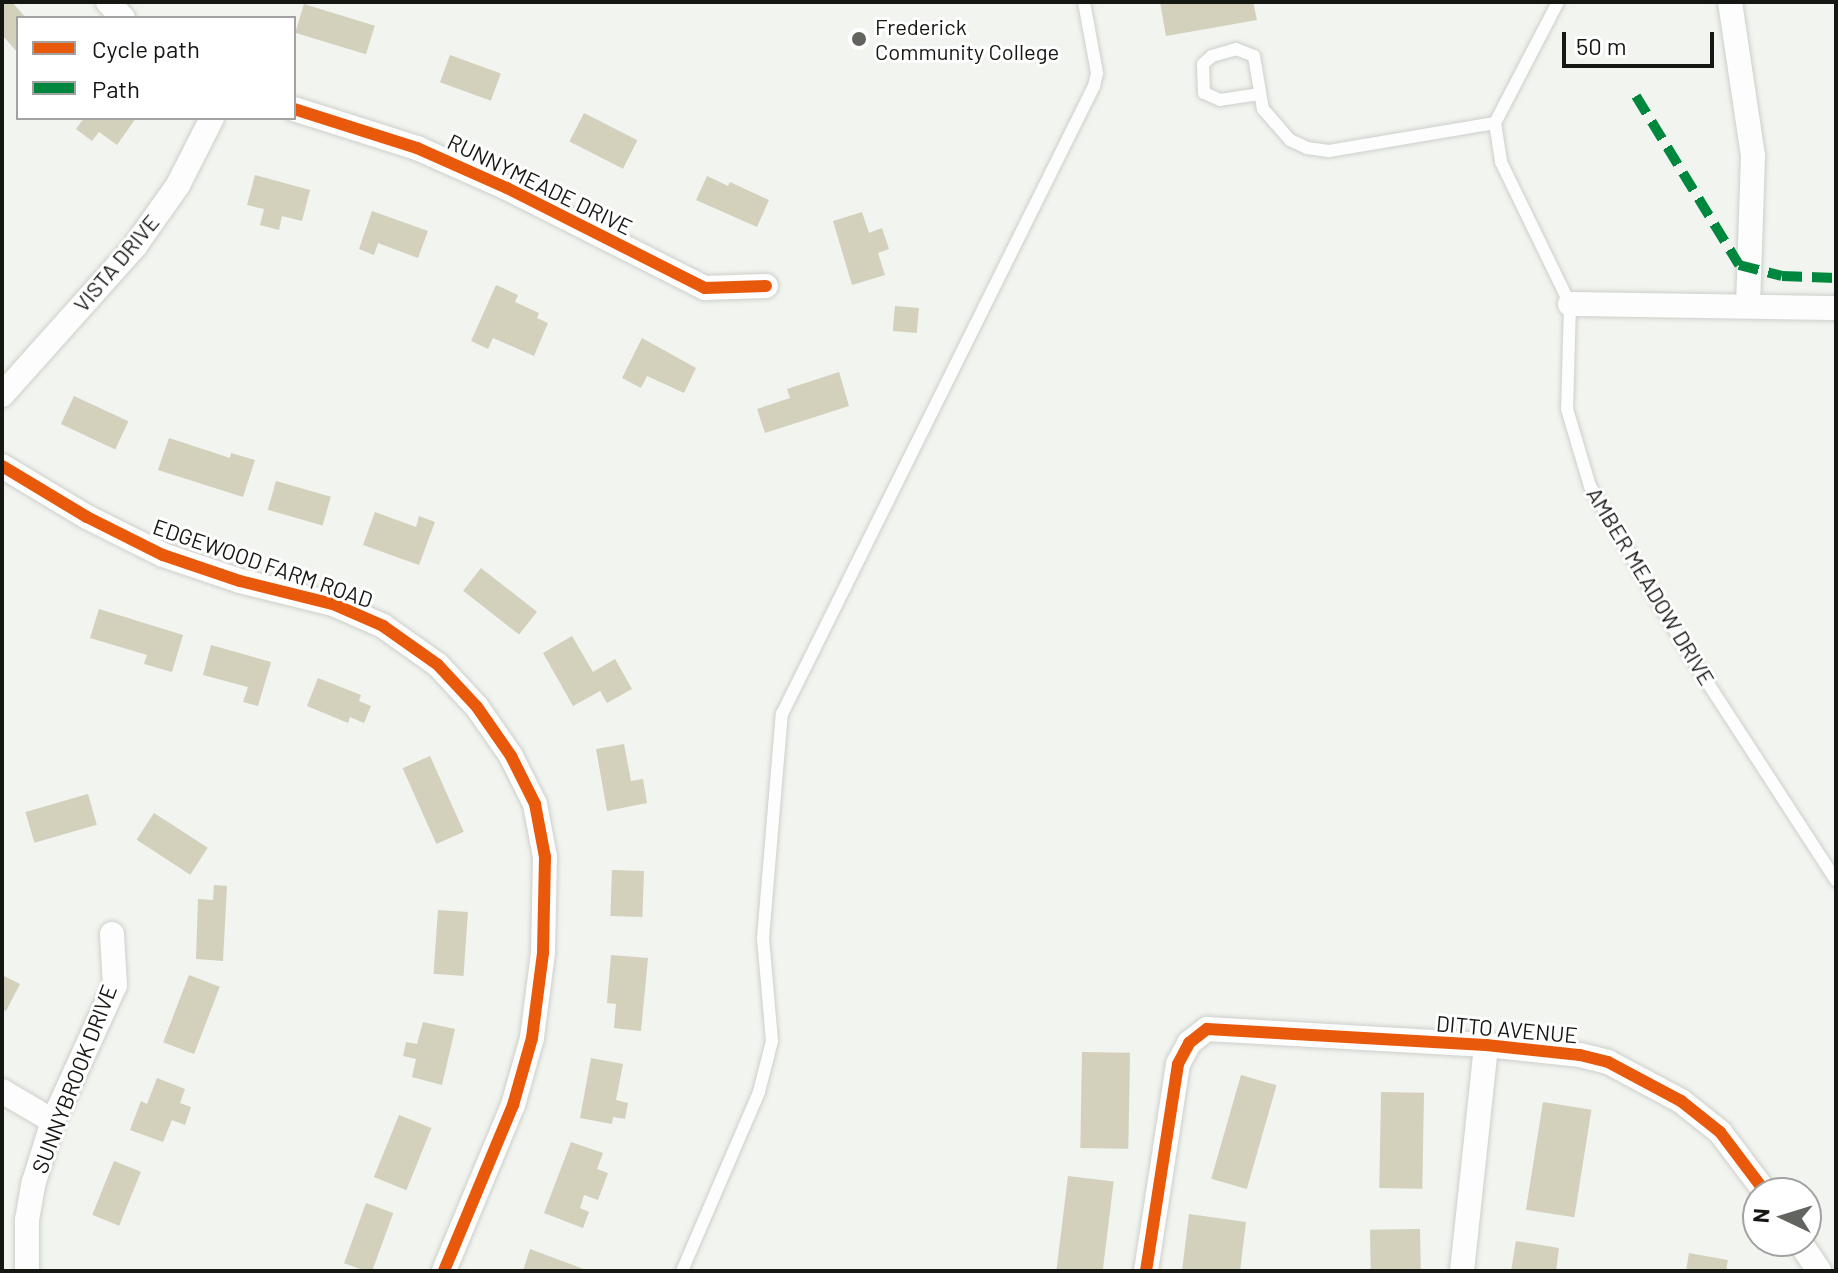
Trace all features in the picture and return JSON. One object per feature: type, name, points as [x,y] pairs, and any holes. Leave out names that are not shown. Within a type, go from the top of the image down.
[{"type":"street","points":[[1730,2],[1753,156],[1748,306]]},
{"type":"street","name":"RUNNYMEADE DRIVE","points":[[296,110],[417,148],[507,188],[705,288],[766,286]]},
{"type":"street","name":"VISTA DRIVE","points":[[2,395],[135,246],[178,185],[211,120]]},
{"type":"street","points":[[1570,304],[1836,308]]},
{"type":"street","name":"EDGEWOOD FARM ROAD","points":[[2,466],[87,517],[163,555],[240,581],[333,604],[383,626],[438,665],[477,707],[511,756],[535,804],[545,857],[543,953],[532,1038],[513,1105],[444,1271]]},
{"type":"street","name":"SUNNYBROOK DRIVE","points":[[27,1271],[27,1220],[34,1182],[53,1121],[115,985],[112,934]]},
{"type":"street","name":"DITTO AVENUE","points":[[1146,1271],[1178,1064],[1195,1036],[1207,1029],[1486,1045],[1580,1055],[1608,1062],[1681,1101],[1720,1132],[1754,1177]]},
{"type":"street","points":[[1462,1271],[1486,1045]]},
{"type":"street","points":[[2,1091],[53,1121]]},
{"type":"lane","points":[[682,1271],[759,1092],[772,1041],[763,938],[782,714],[1094,86],[1097,73],[1084,2]]},
{"type":"lane","points":[[1260,94],[1220,100],[1204,93],[1203,64],[1212,56],[1236,49],[1254,56],[1263,109],[1290,140],[1307,148],[1329,151],[1495,123],[1558,2]]},
{"type":"lane","name":"AMBER MEADOW DRIVE","points":[[1495,123],[1501,162],[1570,304],[1567,409],[1590,486],[1689,654],[1836,880]]},
{"type":"building","points":[[2,2],[12,2],[24,16],[16,16],[16,51],[2,35]]},
{"type":"building","points":[[1160,2],[1253,2],[1257,20],[1166,36]]},
{"type":"building","points":[[304,4],[375,26],[366,54],[296,33]]},
{"type":"building","points":[[450,55],[501,73],[491,101],[440,82]]},
{"type":"building","points":[[584,113],[637,140],[623,169],[569,142]]},
{"type":"building","points":[[83,120],[135,120],[117,145],[99,132],[92,141],[76,129]]},
{"type":"building","points":[[255,175],[310,190],[302,221],[282,216],[279,230],[260,225],[264,209],[247,205]]},
{"type":"building","points":[[707,176],[728,186],[730,182],[769,200],[757,227],[696,200]]},
{"type":"building","points":[[372,211],[428,231],[418,258],[378,243],[374,255],[359,249]]},
{"type":"building","points":[[862,212],[869,233],[882,228],[889,249],[878,253],[885,275],[852,285],[833,221]]},
{"type":"building","points":[[496,285],[518,295],[515,302],[539,313],[537,318],[548,323],[534,356],[493,338],[488,349],[471,341]]},
{"type":"building","points":[[895,306],[919,308],[917,333],[893,331]]},
{"type":"building","points":[[642,338],[696,368],[684,393],[647,376],[641,388],[622,378]]},
{"type":"building","points":[[839,372],[849,406],[765,433],[757,409],[790,398],[787,389]]},
{"type":"building","points":[[74,396],[128,421],[115,449],[61,424]]},
{"type":"building","points":[[169,438],[230,458],[231,453],[255,460],[243,497],[158,470]]},
{"type":"building","points":[[276,481],[331,497],[323,526],[268,510]]},
{"type":"building","points":[[375,512],[416,527],[419,516],[435,522],[419,565],[363,545]]},
{"type":"building","points":[[481,568],[537,612],[519,635],[463,591]]},
{"type":"building","points":[[99,609],[183,635],[172,672],[144,664],[147,655],[90,638]]},
{"type":"building","points":[[572,636],[593,672],[615,659],[632,689],[607,703],[600,691],[573,706],[543,653]]},
{"type":"building","points":[[211,645],[271,662],[258,706],[243,702],[248,687],[203,675]]},
{"type":"building","points":[[318,678],[361,695],[359,701],[371,706],[364,723],[350,717],[348,723],[307,706]]},
{"type":"building","points":[[624,744],[631,781],[643,779],[647,803],[607,811],[596,749]]},
{"type":"building","points":[[430,756],[464,832],[436,844],[403,768]]},
{"type":"building","points":[[88,794],[97,825],[34,843],[26,812]]},
{"type":"building","points":[[154,813],[208,848],[190,875],[137,840]]},
{"type":"building","points":[[612,870],[644,871],[642,917],[610,916]]},
{"type":"building","points":[[214,885],[227,886],[223,961],[196,959],[198,899],[213,900]]},
{"type":"building","points":[[438,910],[468,912],[463,976],[434,974]]},
{"type":"building","points":[[611,955],[648,958],[641,1031],[614,1028],[616,1004],[607,1003]]},
{"type":"building","points":[[2,975],[20,984],[6,1011],[2,1009]]},
{"type":"building","points":[[189,975],[220,987],[194,1054],[163,1042]]},
{"type":"building","points":[[423,1022],[455,1029],[442,1085],[412,1077],[416,1059],[403,1056],[406,1042],[417,1044]]},
{"type":"building","points":[[1082,1052],[1130,1053],[1128,1149],[1080,1148]]},
{"type":"building","points":[[591,1058],[623,1064],[616,1100],[628,1103],[625,1119],[613,1117],[612,1124],[580,1118]]},
{"type":"building","points":[[1241,1075],[1277,1085],[1247,1189],[1211,1179]]},
{"type":"building","points":[[157,1078],[185,1089],[180,1103],[191,1107],[185,1125],[172,1120],[163,1142],[130,1130],[141,1101],[147,1104]]},
{"type":"building","points":[[1381,1092],[1424,1093],[1422,1189],[1379,1188]]},
{"type":"building","points":[[1543,1102],[1591,1110],[1574,1217],[1526,1210]]},
{"type":"building","points":[[399,1115],[431,1128],[406,1190],[374,1177]]},
{"type":"building","points":[[571,1142],[603,1153],[597,1169],[608,1173],[598,1200],[584,1195],[580,1208],[589,1212],[583,1228],[544,1213]]},
{"type":"building","points":[[114,1161],[141,1172],[119,1226],[92,1215]]},
{"type":"building","points":[[1068,1176],[1114,1182],[1103,1271],[1056,1271]]},
{"type":"building","points":[[366,1203],[393,1213],[372,1271],[344,1263]]},
{"type":"building","points":[[1189,1214],[1246,1222],[1240,1271],[1182,1271]]},
{"type":"building","points":[[1420,1229],[1421,1271],[1371,1271],[1370,1230]]},
{"type":"building","points":[[1516,1241],[1559,1248],[1556,1271],[1511,1271]]},
{"type":"building","points":[[530,1249],[589,1271],[523,1271]]},
{"type":"building","points":[[1689,1253],[1728,1260],[1726,1271],[1686,1271]]},
{"type":"marked path","points":[[1636,96],[1739,265],[1782,276],[1836,278]]},
{"type":"cycle path","points":[[296,110],[417,148],[507,188],[705,288],[766,286]]},
{"type":"cycle path","points":[[2,466],[87,517],[163,555],[240,581],[333,604],[383,626],[438,665],[477,707],[511,756],[535,804],[545,857],[543,953],[532,1038],[513,1105],[444,1271]]},
{"type":"cycle path","points":[[1146,1271],[1178,1064],[1189,1043],[1207,1029],[1486,1045],[1580,1055],[1608,1062],[1681,1101],[1720,1132],[1754,1177]]},
{"type":"place","name":"Frederick Community College","points":[[859,39]]}]
